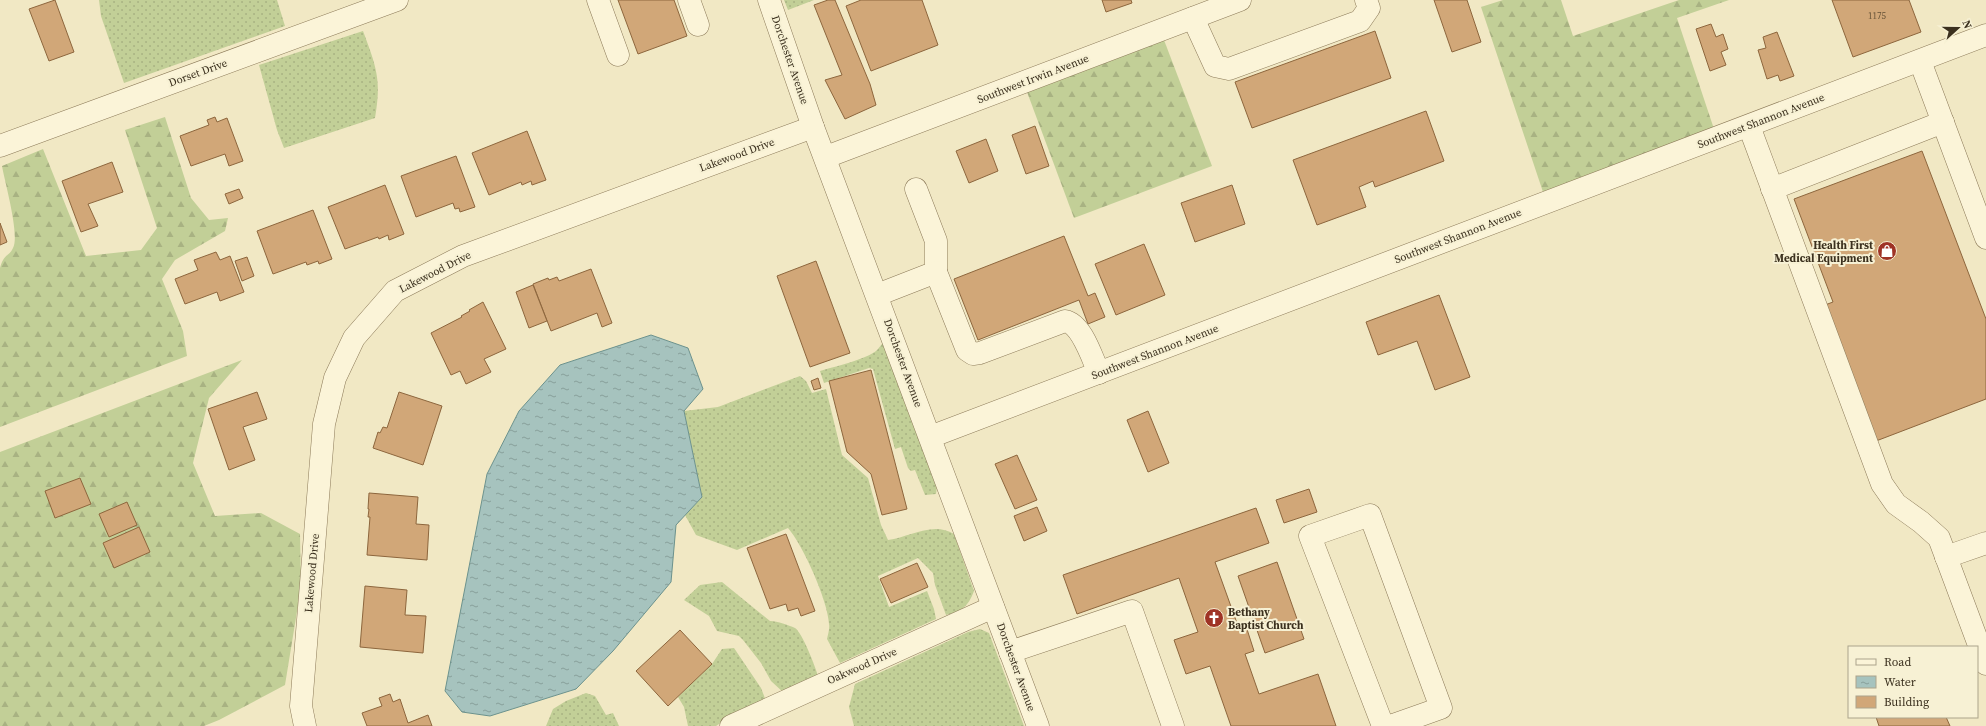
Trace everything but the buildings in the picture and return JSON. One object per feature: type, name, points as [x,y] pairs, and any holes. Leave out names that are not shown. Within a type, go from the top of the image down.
[{"type":"street","name":"Dorset Drive","points":[[0,146],[397,0]]},
{"type":"street","points":[[598,0],[618,55]]},
{"type":"street","points":[[689,0],[698,25]]},
{"type":"street","name":"Dorchester Avenue","points":[[769,0],[813,127],[826,157],[1038,726]]},
{"type":"street","name":"Southwest Irwin Avenue","points":[[826,157],[1240,0]]},
{"type":"street","points":[[1193,18],[1215,66],[1228,69],[1360,21],[1369,8],[1366,0]]},
{"type":"street","name":"Southwest Shannon Avenue","points":[[930,437],[1986,36]]},
{"type":"street","points":[[1920,61],[1986,238]]},
{"type":"street","points":[[1772,189],[1943,122]]},
{"type":"street","points":[[1749,126],[1882,484],[1896,504],[1921,522],[1939,538],[1986,664]]},
{"type":"street","name":"Lakewood Drive","points":[[305,726],[301,706],[324,424],[335,378],[354,338],[395,291],[463,256],[813,127]]},
{"type":"street","points":[[916,189],[936,241],[936,272],[967,350],[973,354],[980,353],[1065,321],[1072,322],[1078,328],[1099,373]]},
{"type":"street","points":[[877,295],[936,272]]},
{"type":"street","points":[[1383,726],[1310,536],[1370,515],[1441,708],[1390,726]]},
{"type":"street","points":[[1946,557],[1986,543]]},
{"type":"street","name":"Oakwood Drive","points":[[731,726],[994,607]]},
{"type":"street","points":[[1010,652],[1132,611],[1173,726]]},
{"type":"green space","points":[[99,0],[277,0],[285,26],[124,83],[101,16]]},
{"type":"green space","points":[[784,0],[814,0],[788,10]]},
{"type":"green space","points":[[1503,0],[1561,0],[1573,36],[1679,0],[1729,0],[1677,18],[1716,135],[1543,192],[1481,7]]},
{"type":"green space","points":[[363,31],[374,64],[378,83],[375,118],[284,148],[277,130],[259,65]]},
{"type":"green space","points":[[1164,40],[1212,166],[1074,218],[1027,92]]},
{"type":"green space","points":[[165,117],[191,198],[209,220],[228,218],[225,231],[175,260],[162,279],[183,331],[187,356],[0,427],[0,268],[3,260],[13,248],[15,241],[11,208],[2,166],[43,149],[86,256],[141,250],[157,228],[125,130]]},
{"type":"green space","points":[[885,342],[937,486],[936,494],[925,495],[915,470],[911,471],[908,468],[901,447],[895,449],[873,369],[869,368],[824,383],[820,371],[866,357],[877,350]]},
{"type":"green space","points":[[242,360],[209,398],[193,463],[215,516],[261,513],[300,534],[301,587],[285,685],[219,720],[204,726],[0,726],[0,452]]},
{"type":"green space","points":[[800,376],[806,381],[812,393],[826,389],[842,455],[868,478],[881,525],[888,540],[930,529],[946,530],[954,534],[974,591],[964,608],[946,615],[935,585],[933,573],[918,558],[878,576],[889,607],[927,591],[936,619],[840,663],[827,639],[829,627],[828,614],[820,588],[801,547],[788,528],[737,550],[696,535],[685,515],[702,497],[684,411],[718,407]]},
{"type":"green space","points":[[722,582],[770,621],[780,622],[795,628],[805,643],[818,676],[784,693],[771,681],[761,663],[739,636],[717,631],[709,616],[684,600],[700,585]]},
{"type":"green space","points":[[980,629],[989,633],[1024,726],[854,726],[849,707],[855,684],[968,632]]},
{"type":"green space","points":[[734,648],[761,688],[766,701],[731,716],[716,726],[688,726],[684,707],[678,697],[712,664],[722,649]]},
{"type":"green space","points":[[586,693],[595,696],[606,715],[613,713],[619,726],[546,726],[553,709],[566,701]]},
{"type":"water","points":[[651,335],[688,348],[703,389],[684,411],[702,497],[676,525],[671,582],[613,651],[576,689],[490,716],[462,712],[445,691],[487,474],[519,411],[560,365]]},
{"type":"place","name":"Health First Medical Equipment","points":[[1887,251]]},
{"type":"place","name":"Bethany Baptist Church","points":[[1214,618]]}]
